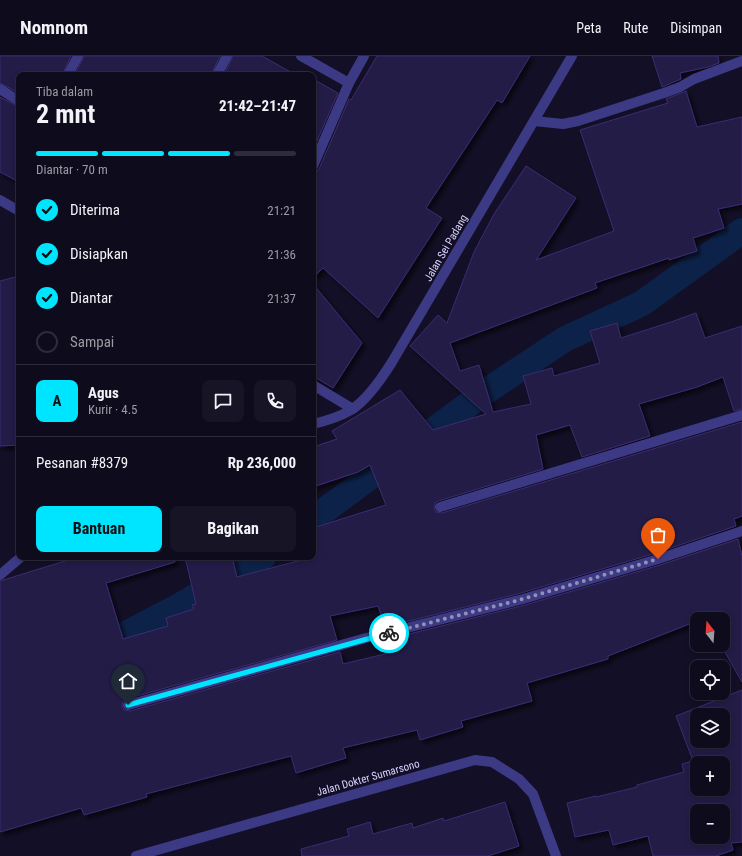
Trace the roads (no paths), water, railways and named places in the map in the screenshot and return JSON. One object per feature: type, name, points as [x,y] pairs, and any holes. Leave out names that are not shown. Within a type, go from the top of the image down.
[{"type":"street","points":[[70,72],[78,56]]},
{"type":"street","points":[[219,72],[227,56]]},
{"type":"street","points":[[301,56],[349,83]]},
{"type":"street","points":[[316,159],[349,83],[364,56]]},
{"type":"street","name":"Jalan Sei Padang","points":[[316,423],[333,419],[353,409],[374,388],[392,362],[572,56]]},
{"type":"street","points":[[534,121],[562,124],[578,121],[664,93],[680,87],[694,79],[742,61]]},
{"type":"street","points":[[0,88],[16,99]]},
{"type":"street","points":[[0,200],[16,209]]},
{"type":"street","points":[[316,387],[353,409]]},
{"type":"street","points":[[440,507],[742,415]]},
{"type":"street","points":[[128,705],[366,638],[523,599],[658,559],[742,531]]},
{"type":"street","points":[[0,575],[18,560]]},
{"type":"street","name":"Jalan Dokter Sumarsono","points":[[136,856],[475,760],[492,762],[519,779],[534,794],[556,856]]},
{"type":"waterway","points":[[316,517],[488,390],[565,339],[641,304],[742,231]]},
{"type":"waterway","points":[[90,653],[181,605],[258,560]]}]
